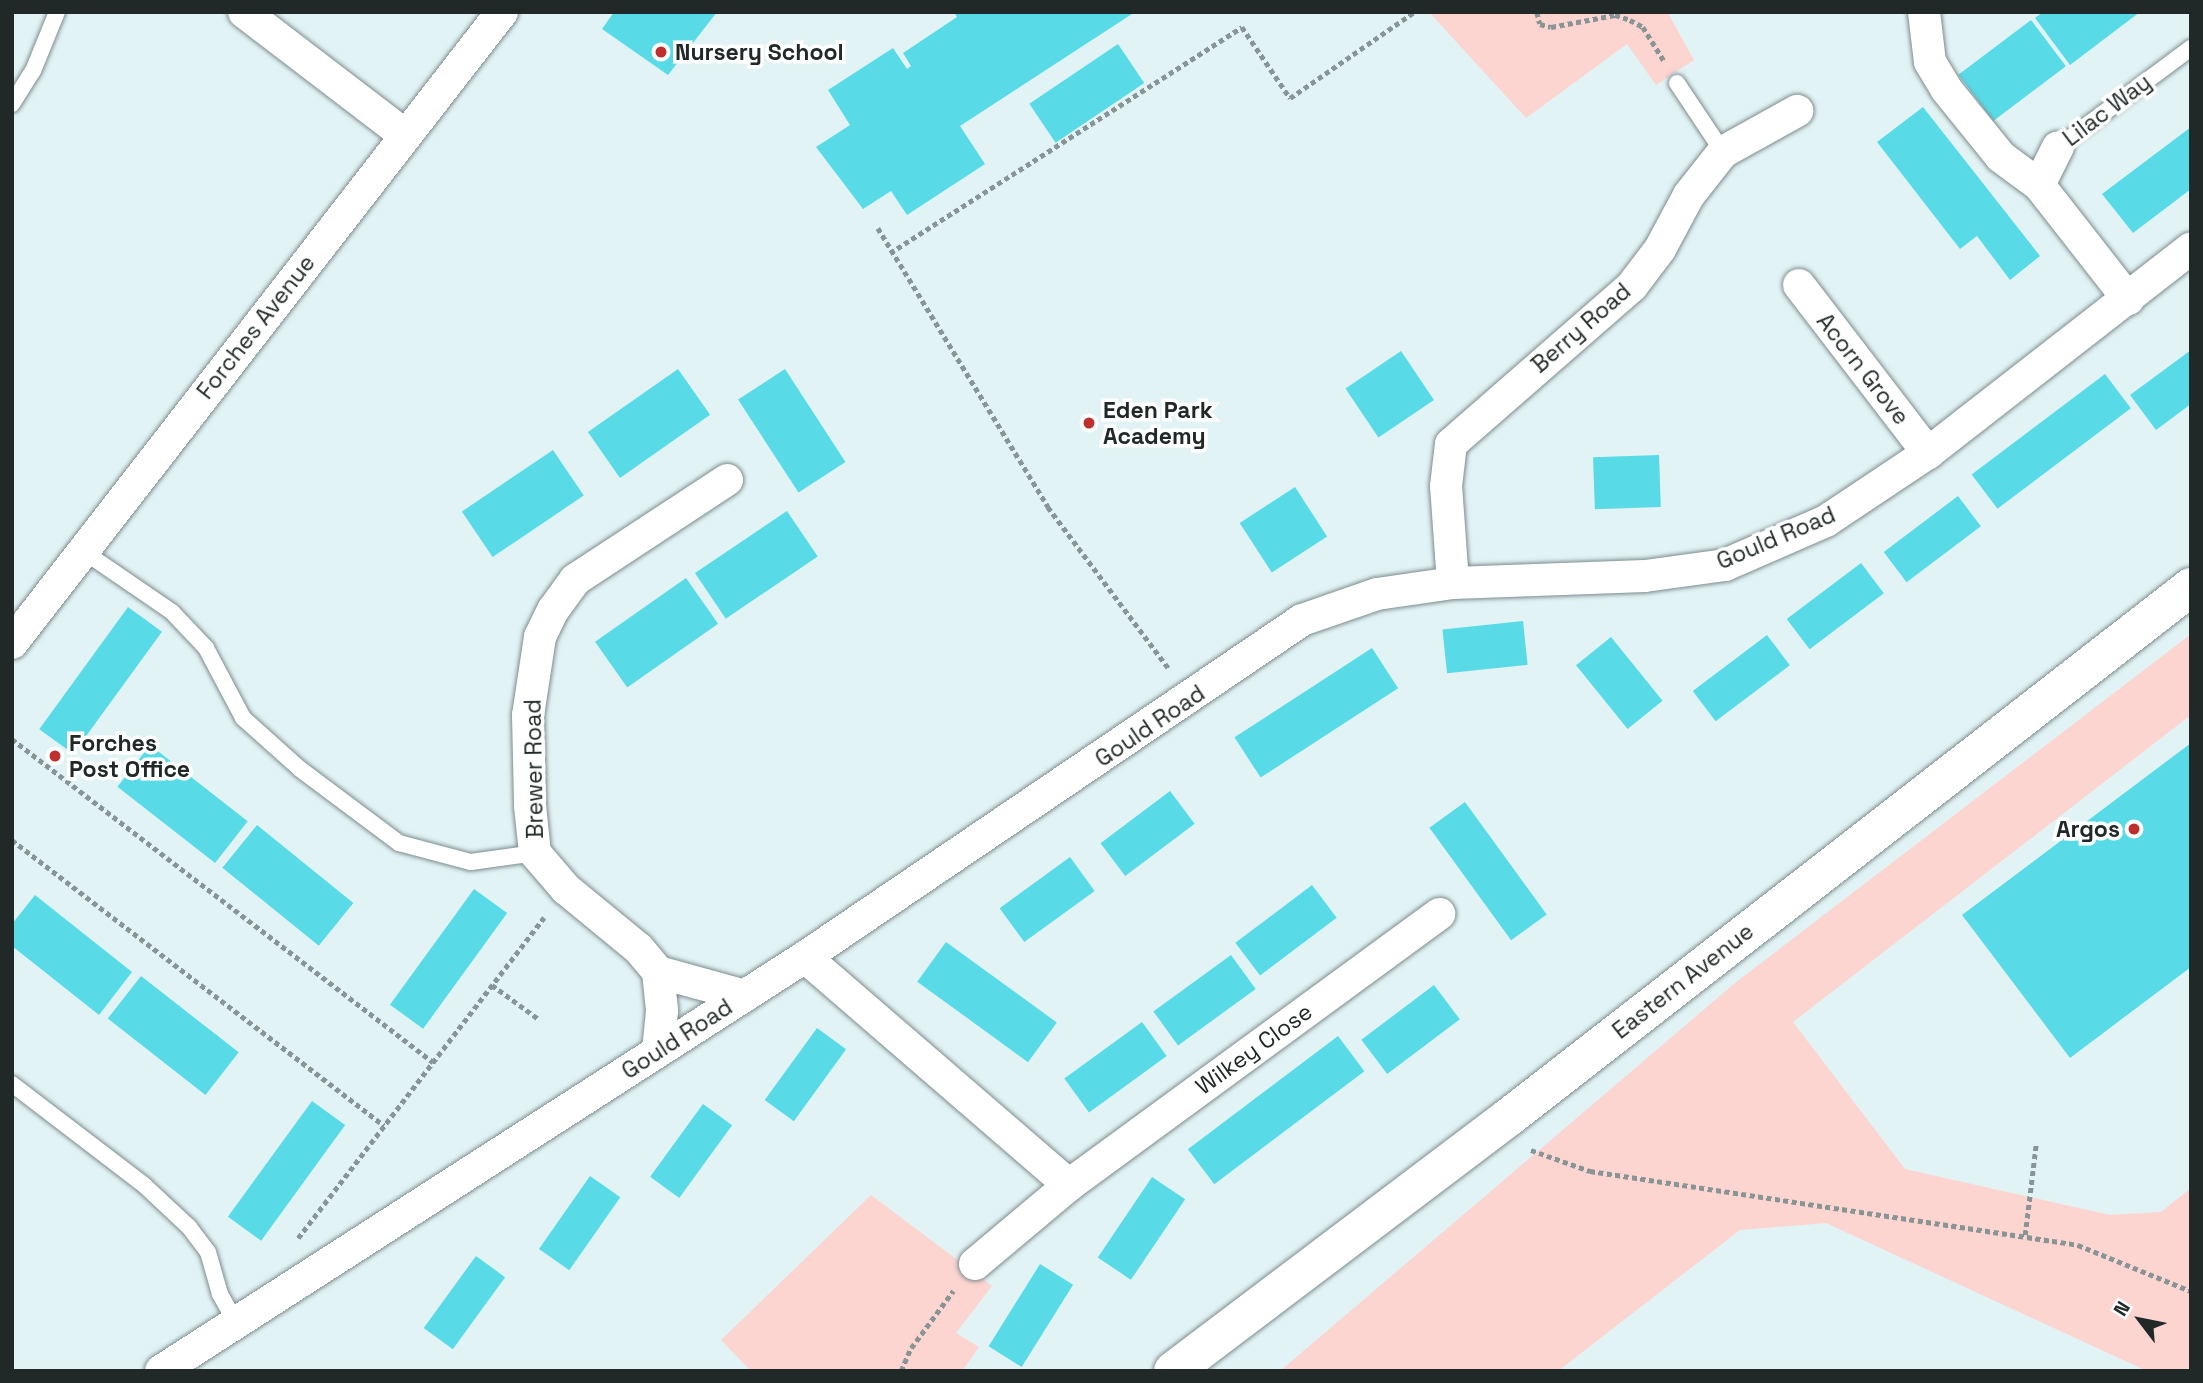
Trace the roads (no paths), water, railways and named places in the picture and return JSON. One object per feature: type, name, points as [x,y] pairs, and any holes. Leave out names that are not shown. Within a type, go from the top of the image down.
[{"type":"main road","name":"Eastern Avenue","points":[[1172,1371],[1508,1116],[2191,587]]},
{"type":"street","points":[[244,12],[405,135]]},
{"type":"street","name":"Forches Avenue","points":[[12,643],[502,12]]},
{"type":"street","points":[[1924,12],[1930,62],[1946,89],[2001,157],[2039,185],[2128,299]]},
{"type":"street","name":"Berry Road","points":[[1452,583],[1446,486],[1451,444],[1632,286],[1660,249],[1689,195],[1723,152],[1797,111]]},
{"type":"street","name":"Lilac Way","points":[[2039,185],[2058,147]]},
{"type":"street","name":"Gould Road","points":[[161,1371],[238,1326],[805,957],[1302,620],[1377,594],[1452,583],[1645,576],[1726,565],[1826,521],[1928,453],[2191,248]]},
{"type":"street","name":"Acorn Grove","points":[[1799,285],[1928,453]]},
{"type":"street","name":"Brewer Road","points":[[658,972],[639,949],[566,889],[535,853],[528,715],[544,628],[575,580],[727,480]]},
{"type":"street","name":"Wilkey Close","points":[[975,1264],[1069,1185],[1439,914]]},
{"type":"street","points":[[805,957],[1069,1185]]},
{"type":"street","points":[[659,1051],[662,1011],[658,972],[745,996]]},
{"type":"lane","points":[[12,104],[33,71],[57,12]]},
{"type":"lane","name":"Lilac Way","points":[[2058,147],[2191,48]]},
{"type":"lane","points":[[1677,83],[1723,152]]},
{"type":"lane","points":[[83,551],[172,612],[206,648],[243,718],[300,769],[399,843],[471,862],[535,853]]},
{"type":"lane","points":[[12,1084],[144,1185],[189,1227],[208,1252],[220,1294],[238,1326]]},
{"type":"place","name":"Nursery School","points":[[661,52]]},
{"type":"place","name":"Eden Park Academy","points":[[1089,423]]},
{"type":"place","name":"Forches Post Office","points":[[55,756]]},
{"type":"place","name":"Argos","points":[[2134,829]]}]
